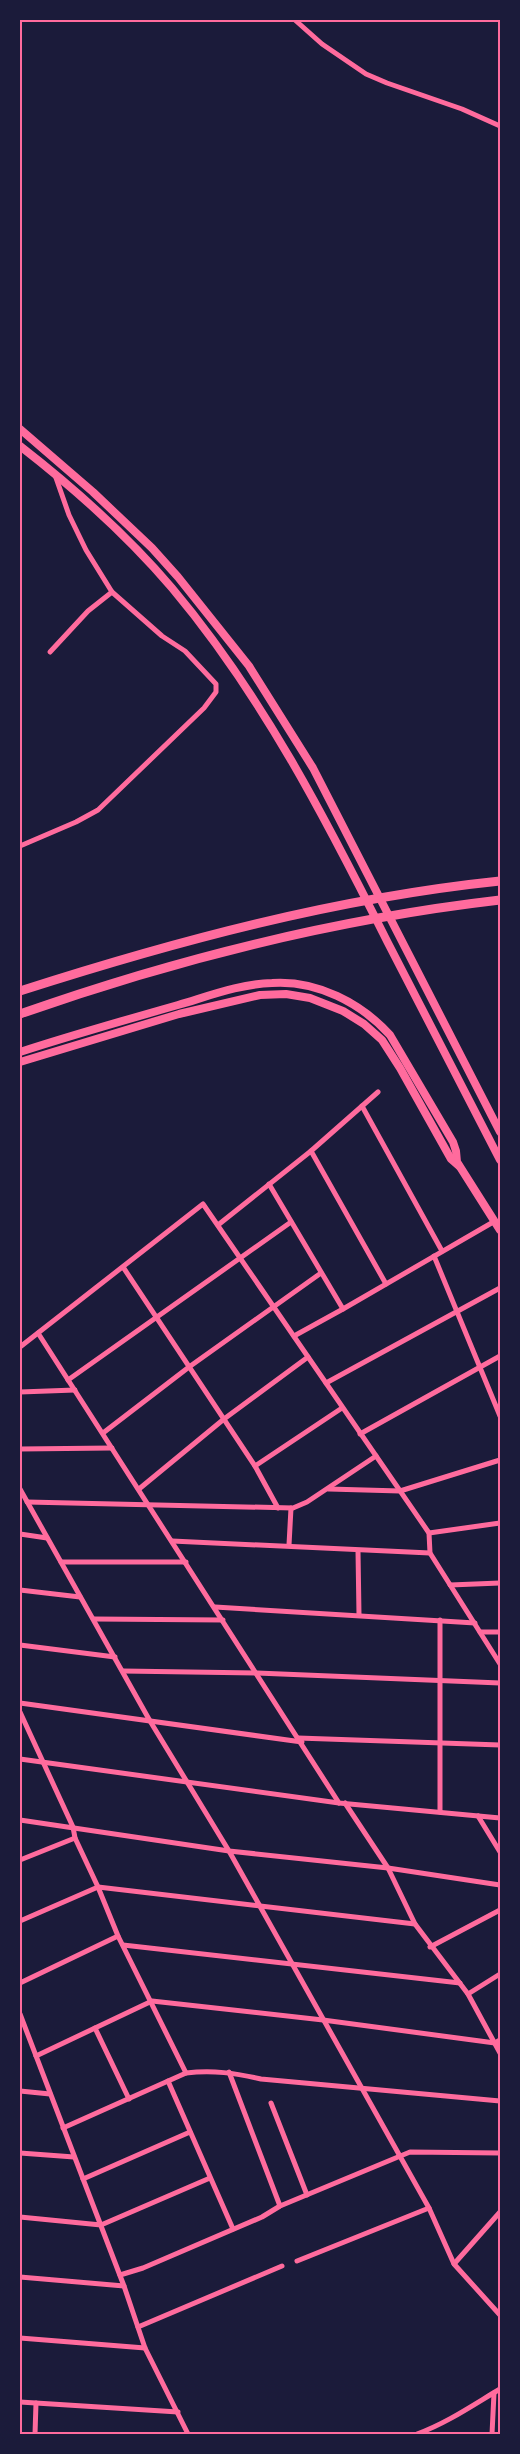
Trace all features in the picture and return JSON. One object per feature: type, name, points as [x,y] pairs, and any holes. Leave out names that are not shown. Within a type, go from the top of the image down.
[{"type":"highway","points":[[20,992],[114,961],[228,930],[370,899],[449,886],[501,881]]},
{"type":"highway","points":[[20,1014],[165,966],[229,950],[420,910],[501,900]]},
{"type":"highway","points":[[20,1052],[236,989],[273,983],[330,993],[356,1005],[377,1020],[390,1035],[453,1142],[456,1162],[501,1230]]},
{"type":"highway","points":[[20,1062],[179,1014],[260,995],[286,994],[310,998],[343,1011],[364,1023],[382,1040],[451,1159],[461,1168]]},
{"type":"main road","points":[[20,429],[93,492],[152,548],[249,666],[313,768],[501,1132]]},
{"type":"main road","points":[[20,446],[54,472],[89,504],[170,586],[203,627],[274,730],[310,791],[501,1160]]},
{"type":"street","points":[[295,20],[322,44],[366,74],[462,109],[501,126]]},
{"type":"street","points":[[20,846],[98,810],[168,745],[216,692],[216,684],[200,665],[129,609],[112,592],[86,550],[69,515],[54,472]]},
{"type":"street","points":[[50,652],[88,611],[112,592]]},
{"type":"street","points":[[218,1225],[311,1151],[378,1092]]},
{"type":"street","points":[[362,1106],[442,1251]]},
{"type":"street","points":[[311,1151],[386,1284]]},
{"type":"street","points":[[269,1184],[343,1309]]},
{"type":"street","points":[[20,1347],[203,1204],[429,1533],[429,1553],[501,1664]]},
{"type":"street","points":[[294,1336],[495,1221]]},
{"type":"street","points":[[68,1380],[291,1222]]},
{"type":"street","points":[[434,1256],[501,1416]]},
{"type":"street","points":[[123,1267],[255,1466],[278,1508]]},
{"type":"street","points":[[103,1433],[189,1367],[321,1273]]},
{"type":"street","points":[[326,1383],[501,1288]]},
{"type":"street","points":[[38,1333],[300,1740],[388,1868],[415,1924],[430,1947],[468,1994],[498,2042],[501,2053]]},
{"type":"street","points":[[360,1434],[501,1356]]},
{"type":"street","points":[[139,1489],[224,1419],[308,1357]]},
{"type":"street","points":[[20,1392],[75,1390]]},
{"type":"street","points":[[255,1466],[342,1407]]},
{"type":"street","points":[[20,1449],[112,1448]]},
{"type":"street","points":[[27,1502],[291,1508],[302,1505],[376,1456]]},
{"type":"street","points":[[327,1489],[400,1491],[501,1460]]},
{"type":"street","points":[[20,1489],[150,1721],[229,1851],[429,2208],[454,2264],[501,2315]]},
{"type":"street","points":[[289,1545],[291,1508]]},
{"type":"street","points":[[429,1533],[501,1523]]},
{"type":"street","points":[[20,1534],[47,1538]]},
{"type":"street","points":[[172,1541],[429,1553]]},
{"type":"street","points":[[358,1551],[359,1616]]},
{"type":"street","points":[[61,1562],[186,1562]]},
{"type":"street","points":[[450,1585],[501,1583]]},
{"type":"street","points":[[20,1590],[81,1597]]},
{"type":"street","points":[[215,1607],[475,1623]]},
{"type":"street","points":[[93,1619],[223,1620]]},
{"type":"street","points":[[440,1620],[440,1812]]},
{"type":"street","points":[[480,1632],[501,1632]]},
{"type":"street","points":[[20,1645],[115,1657]]},
{"type":"street","points":[[123,1671],[257,1673],[501,1683]]},
{"type":"street","points":[[20,1703],[300,1740],[501,1745]]},
{"type":"street","points":[[20,1712],[41,1762],[73,1827],[75,1838],[118,1936],[186,2073]]},
{"type":"street","points":[[20,1759],[342,1803],[501,1818]]},
{"type":"street","points":[[478,1816],[501,1852]]},
{"type":"street","points":[[20,1820],[229,1851],[388,1868],[501,1885]]},
{"type":"street","points":[[20,1860],[75,1838]]},
{"type":"street","points":[[20,1922],[98,1887],[415,1924]]},
{"type":"street","points":[[430,1947],[501,1910]]},
{"type":"street","points":[[20,1983],[118,1936]]},
{"type":"street","points":[[123,1946],[460,1983]]},
{"type":"street","points":[[468,1994],[501,1974]]},
{"type":"street","points":[[36,2056],[152,2001],[498,2042]]},
{"type":"street","points":[[20,2014],[22,2028],[36,2056],[120,2275],[145,2348],[188,2434]]},
{"type":"street","points":[[95,2028],[129,2099]]},
{"type":"street","points":[[230,2072],[280,2206]]},
{"type":"street","points":[[63,2128],[186,2073],[230,2072],[261,2079],[501,2102]]},
{"type":"street","points":[[168,2081],[233,2229]]},
{"type":"street","points":[[20,2091],[50,2094]]},
{"type":"street","points":[[271,2103],[307,2194]]},
{"type":"street","points":[[83,2179],[190,2132]]},
{"type":"street","points":[[120,2275],[143,2268],[307,2194],[418,2151],[501,2153]]},
{"type":"street","points":[[20,2153],[74,2157]]},
{"type":"street","points":[[20,2217],[100,2225],[210,2178]]},
{"type":"street","points":[[297,2261],[429,2208]]},
{"type":"street","points":[[454,2264],[501,2212]]},
{"type":"street","points":[[138,2327],[282,2266]]},
{"type":"street","points":[[20,2277],[124,2286]]},
{"type":"street","points":[[20,2338],[145,2348]]},
{"type":"street","points":[[417,2434],[447,2422],[486,2396],[501,2389]]},
{"type":"street","points":[[492,2434],[494,2393]]},
{"type":"street","points":[[20,2402],[178,2412]]},
{"type":"street","points":[[35,2434],[36,2403]]}]
